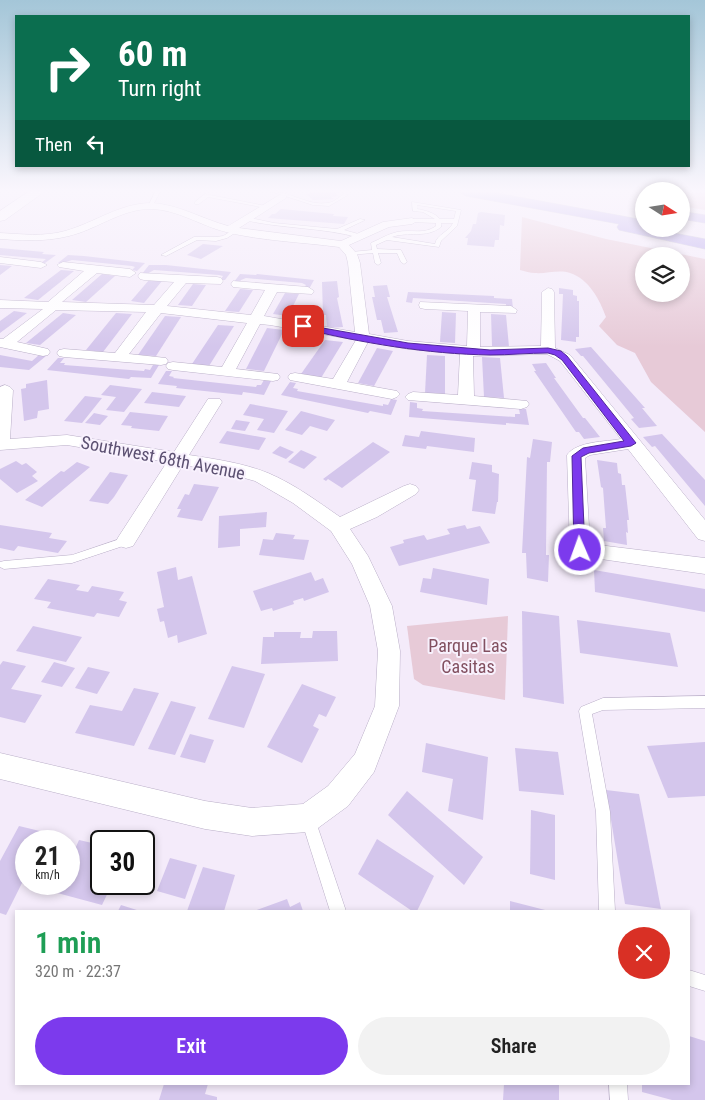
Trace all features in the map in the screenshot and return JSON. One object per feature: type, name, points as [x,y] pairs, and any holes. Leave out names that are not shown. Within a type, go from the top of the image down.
[{"type":"street","points":[[337,243],[342,244],[351,254],[356,277],[363,339],[338,384]]},
{"type":"street","points":[[0,260],[41,265]]},
{"type":"street","points":[[63,265],[130,274]]},
{"type":"street","points":[[3,344],[49,311],[51,306],[94,269]]},
{"type":"street","points":[[144,276],[217,282]]},
{"type":"street","points":[[119,358],[152,314],[183,279]]},
{"type":"street","points":[[237,284],[308,291]]},
{"type":"street","points":[[227,372],[250,332],[254,319],[273,288]]},
{"type":"street","points":[[548,292],[548,350]]},
{"type":"street","points":[[0,304],[158,309],[254,319],[303,326],[363,339],[471,351],[548,350],[558,353],[564,358],[705,534]]},
{"type":"street","points":[[425,305],[511,310]]},
{"type":"street","points":[[466,401],[466,356],[474,346],[474,308]]},
{"type":"street","points":[[3,344],[43,352]]},
{"type":"street","points":[[64,353],[273,376]]},
{"type":"street","points":[[295,377],[392,394]]},
{"type":"street","points":[[0,445],[5,390]]},
{"type":"street","points":[[413,397],[521,404]]},
{"type":"street","points":[[126,541],[214,402]]},
{"type":"street","name":"Southwest 68th Avenue","points":[[0,445],[67,440],[224,466],[261,477],[300,498],[338,526],[361,562],[381,606],[389,651],[387,706],[365,763],[338,796],[308,818]]},
{"type":"street","points":[[631,443],[586,450],[576,456],[580,550],[705,566]]},
{"type":"street","points":[[338,526],[410,490]]},
{"type":"street","points":[[0,766],[205,815],[252,822],[308,818]]},
{"type":"lane","points":[[164,255],[186,243]]},
{"type":"lane","points":[[375,243],[373,244],[378,263]]},
{"type":"lane","points":[[420,243],[437,246],[437,243]]},
{"type":"lane","points":[[351,254],[399,251],[404,262]]},
{"type":"lane","points":[[4,565],[62,561],[126,541]]},
{"type":"lane","points":[[608,910],[603,812],[584,711],[603,704],[705,702]]},
{"type":"lane","points":[[308,818],[338,910]]},
{"type":"lane","points":[[690,978],[705,982]]},
{"type":"lane","points":[[618,1085],[619,1100]]},
{"type":"green space","points":[[521,243],[627,243],[646,247],[635,247],[635,302],[690,302],[690,256],[705,259],[705,432],[651,382],[635,353],[617,345],[599,326],[606,317],[597,297],[583,280],[566,272],[535,273],[520,270]]},
{"type":"green space","name":"Parque Las Casitas","points":[[508,616],[505,700],[423,685],[414,679],[407,626]]},
{"type":"building","points":[[467,243],[495,243],[494,247],[467,245]]},
{"type":"building","points":[[203,244],[223,246],[201,259],[187,255]]},
{"type":"building","points":[[0,248],[56,255],[45,263],[41,263],[46,259],[0,255]]},
{"type":"building","points":[[68,255],[145,263],[137,271],[132,270],[135,267],[132,266],[72,260],[58,263]]},
{"type":"building","points":[[0,265],[12,266],[0,275]]},
{"type":"building","points":[[149,265],[231,272],[225,280],[220,280],[223,276],[219,275],[154,270],[147,274],[142,274]]},
{"type":"building","points":[[61,270],[74,271],[38,300],[24,298]]},
{"type":"building","points":[[102,274],[115,276],[86,302],[72,300]]},
{"type":"building","points":[[240,274],[314,280],[309,289],[304,288],[306,285],[302,283],[246,278],[239,283],[234,282]]},
{"type":"building","points":[[149,280],[162,281],[144,303],[131,301]]},
{"type":"building","points":[[337,281],[339,297],[337,298],[343,327],[327,328],[326,315],[323,315],[322,282]]},
{"type":"building","points":[[193,284],[206,285],[192,306],[178,305]]},
{"type":"building","points":[[387,285],[390,297],[387,297],[398,332],[384,333],[381,320],[377,320],[372,297],[375,297],[373,286]]},
{"type":"building","points":[[559,288],[573,290],[573,295],[577,296],[577,301],[579,301],[579,337],[576,337],[576,342],[561,340],[563,294],[559,294]]},
{"type":"building","points":[[240,289],[253,290],[239,312],[225,311]]},
{"type":"building","points":[[408,292],[494,296],[494,298],[512,299],[513,309],[506,309],[506,304],[413,298],[412,303],[406,302]]},
{"type":"building","points":[[285,293],[299,294],[288,316],[273,314]]},
{"type":"building","points":[[14,311],[27,313],[0,333],[0,321]]},
{"type":"building","points":[[442,312],[456,313],[455,343],[440,342]]},
{"type":"building","points":[[63,313],[76,315],[40,345],[26,343]]},
{"type":"building","points":[[116,313],[132,314],[103,352],[86,350]]},
{"type":"building","points":[[491,314],[506,315],[509,347],[492,346]]},
{"type":"building","points":[[165,316],[181,317],[156,356],[138,355]]},
{"type":"building","points":[[218,325],[234,326],[209,366],[192,364]]},
{"type":"building","points":[[267,328],[284,330],[264,371],[246,369]]},
{"type":"building","points":[[325,340],[343,342],[321,378],[301,374]]},
{"type":"building","points":[[591,347],[645,408],[642,408],[657,426],[639,428],[631,419],[634,418],[583,356],[575,349]]},
{"type":"building","points":[[377,348],[393,351],[374,386],[358,383]]},
{"type":"building","points":[[0,355],[32,361],[39,355],[46,356],[29,370],[0,367]]},
{"type":"building","points":[[427,355],[445,356],[445,394],[425,393]]},
{"type":"building","points":[[482,357],[500,358],[504,398],[484,397]]},
{"type":"building","points":[[58,358],[64,358],[60,363],[65,363],[64,365],[144,371],[145,369],[150,370],[153,365],[159,365],[151,378],[131,377],[129,379],[47,370]]},
{"type":"building","points":[[546,363],[556,378],[554,378],[583,418],[600,437],[584,439],[579,432],[576,432],[534,371],[536,371],[532,364]]},
{"type":"building","points":[[166,371],[172,371],[169,376],[173,378],[256,387],[261,385],[264,380],[271,381],[264,395],[243,392],[242,395],[176,388],[177,386],[158,384]]},
{"type":"building","points":[[47,380],[49,409],[38,411],[37,418],[24,421],[21,389],[26,388],[26,384]]},
{"type":"building","points":[[290,382],[296,383],[293,388],[298,389],[297,391],[383,406],[383,404],[388,405],[391,399],[397,400],[391,415],[370,411],[368,413],[281,395]]},
{"type":"building","points":[[110,385],[142,389],[124,412],[106,410],[116,397],[101,395]]},
{"type":"building","points":[[152,392],[186,396],[179,407],[144,403]]},
{"type":"building","points":[[85,396],[102,398],[82,423],[64,421]]},
{"type":"building","points":[[410,402],[417,403],[417,408],[423,409],[422,411],[515,417],[515,414],[520,414],[519,409],[526,409],[529,425],[506,423],[506,425],[409,417]]},
{"type":"building","points":[[250,404],[288,411],[274,433],[257,430],[264,419],[243,415]]},
{"type":"building","points":[[301,411],[335,420],[327,431],[310,426],[302,435],[285,430]]},
{"type":"building","points":[[130,412],[168,416],[159,431],[121,425]]},
{"type":"building","points":[[94,413],[108,416],[100,425],[85,423]]},
{"type":"building","points":[[236,420],[250,422],[245,431],[231,429]]},
{"type":"building","points":[[227,431],[266,438],[259,450],[219,443]]},
{"type":"building","points":[[421,431],[475,438],[474,452],[427,446],[426,449],[402,446],[405,435],[419,437]]},
{"type":"building","points":[[662,434],[705,480],[705,506],[655,446],[652,447],[643,437]]},
{"type":"building","points":[[533,439],[552,442],[550,462],[547,462],[546,555],[549,555],[548,582],[527,578],[526,553],[522,553],[527,457],[530,458]]},
{"type":"building","points":[[373,442],[390,452],[342,488],[328,479],[326,481],[323,479]]},
{"type":"building","points":[[280,446],[294,452],[286,459],[272,453]]},
{"type":"building","points":[[301,450],[317,457],[304,469],[288,462]]},
{"type":"building","points":[[597,460],[617,463],[622,485],[625,485],[629,520],[627,520],[628,533],[626,532],[627,545],[604,541],[603,528],[606,528],[603,488],[601,487]]},
{"type":"building","points":[[16,461],[22,465],[26,463],[37,472],[32,476],[38,481],[17,493],[0,479],[0,469]]},
{"type":"building","points":[[77,462],[90,467],[42,507],[25,500],[61,471],[64,472]]},
{"type":"building","points":[[472,462],[492,465],[492,472],[499,474],[498,502],[495,514],[472,511],[476,480],[469,479]]},
{"type":"building","points":[[110,472],[128,475],[108,504],[89,501]]},
{"type":"building","points":[[194,484],[219,487],[202,521],[177,517],[181,509],[177,509],[185,494],[189,495]]},
{"type":"building","points":[[267,512],[266,527],[240,529],[240,546],[218,548],[219,516]]},
{"type":"building","points":[[0,525],[52,533],[49,538],[67,541],[58,553],[18,546],[14,551],[0,548]]},
{"type":"building","points":[[465,525],[467,529],[480,526],[490,543],[399,566],[390,547],[404,543],[403,540],[424,535],[427,540],[450,534],[447,529]]},
{"type":"building","points":[[276,533],[295,535],[293,539],[309,540],[304,560],[259,555],[263,539],[273,540]]},
{"type":"building","points":[[176,567],[178,580],[192,576],[207,634],[178,643],[177,635],[168,638],[164,621],[160,622],[157,609],[164,607],[157,572]]},
{"type":"building","points":[[433,568],[489,579],[487,605],[420,592],[423,578],[431,579]]},
{"type":"building","points":[[594,570],[705,589],[705,612],[595,592]]},
{"type":"building","points":[[311,572],[315,581],[323,578],[329,592],[304,601],[303,598],[293,601],[294,604],[273,611],[272,608],[261,611],[253,591]]},
{"type":"building","points":[[48,579],[80,585],[76,590],[88,592],[92,586],[124,592],[119,600],[127,602],[119,617],[97,613],[94,617],[47,608],[51,602],[34,599]]},
{"type":"building","points":[[522,611],[559,616],[564,704],[523,697]]},
{"type":"building","points":[[577,620],[670,633],[678,667],[580,653]]},
{"type":"building","points":[[33,626],[82,637],[66,662],[16,651]]},
{"type":"building","points":[[313,631],[337,631],[338,661],[261,664],[263,637],[274,637],[274,632],[301,632],[300,638],[312,638]]},
{"type":"building","points":[[3,661],[26,666],[11,689],[42,695],[25,723],[0,717],[0,665]]},
{"type":"building","points":[[54,662],[75,668],[62,687],[41,682]]},
{"type":"building","points":[[232,666],[265,674],[244,728],[208,719]]},
{"type":"building","points":[[88,667],[110,672],[97,694],[75,688]]},
{"type":"building","points":[[302,684],[336,697],[326,717],[319,714],[313,726],[319,729],[302,763],[267,747]]},
{"type":"building","points":[[134,688],[159,693],[134,746],[75,733],[90,705],[122,711]]},
{"type":"building","points":[[171,701],[196,707],[175,755],[148,749]]},
{"type":"building","points":[[190,734],[214,740],[205,763],[180,757]]},
{"type":"building","points":[[705,742],[705,796],[668,798],[647,746]]},
{"type":"building","points":[[426,743],[488,757],[483,820],[448,811],[453,779],[422,772]]},
{"type":"building","points":[[515,748],[558,752],[564,795],[519,791]]},
{"type":"building","points":[[606,790],[639,794],[661,909],[625,904]]},
{"type":"building","points":[[407,791],[483,857],[464,885],[388,815]]},
{"type":"building","points":[[531,810],[555,815],[555,880],[530,874]]},
{"type":"building","points":[[19,826],[36,830],[17,830]]},
{"type":"building","points":[[15,833],[16,895],[6,915],[0,913],[0,861]]},
{"type":"building","points":[[377,839],[434,876],[417,910],[411,910],[358,874]]},
{"type":"building","points":[[80,840],[90,842],[90,895],[107,895],[102,905],[65,895],[80,895]]},
{"type":"building","points":[[170,858],[197,865],[185,899],[157,891]]},
{"type":"building","points":[[203,867],[235,875],[224,910],[187,910]]},
{"type":"building","points":[[287,899],[290,907],[300,902],[303,910],[257,910]]},
{"type":"building","points":[[510,901],[545,910],[510,910]]},
{"type":"building","points":[[121,905],[137,910],[118,910]]},
{"type":"building","points":[[690,1036],[705,1041],[705,1100],[672,1100],[642,1092],[642,1085],[690,1085]]},
{"type":"building","points":[[164,1085],[208,1085],[205,1094],[217,1097],[217,1100],[159,1100]]},
{"type":"building","points":[[504,1085],[559,1085],[559,1100],[503,1100]]},
{"type":"route","points":[[303,326],[344,335],[408,345],[471,351],[520,352],[548,350],[558,353],[564,358],[631,443],[586,450],[576,456],[580,550]]}]
